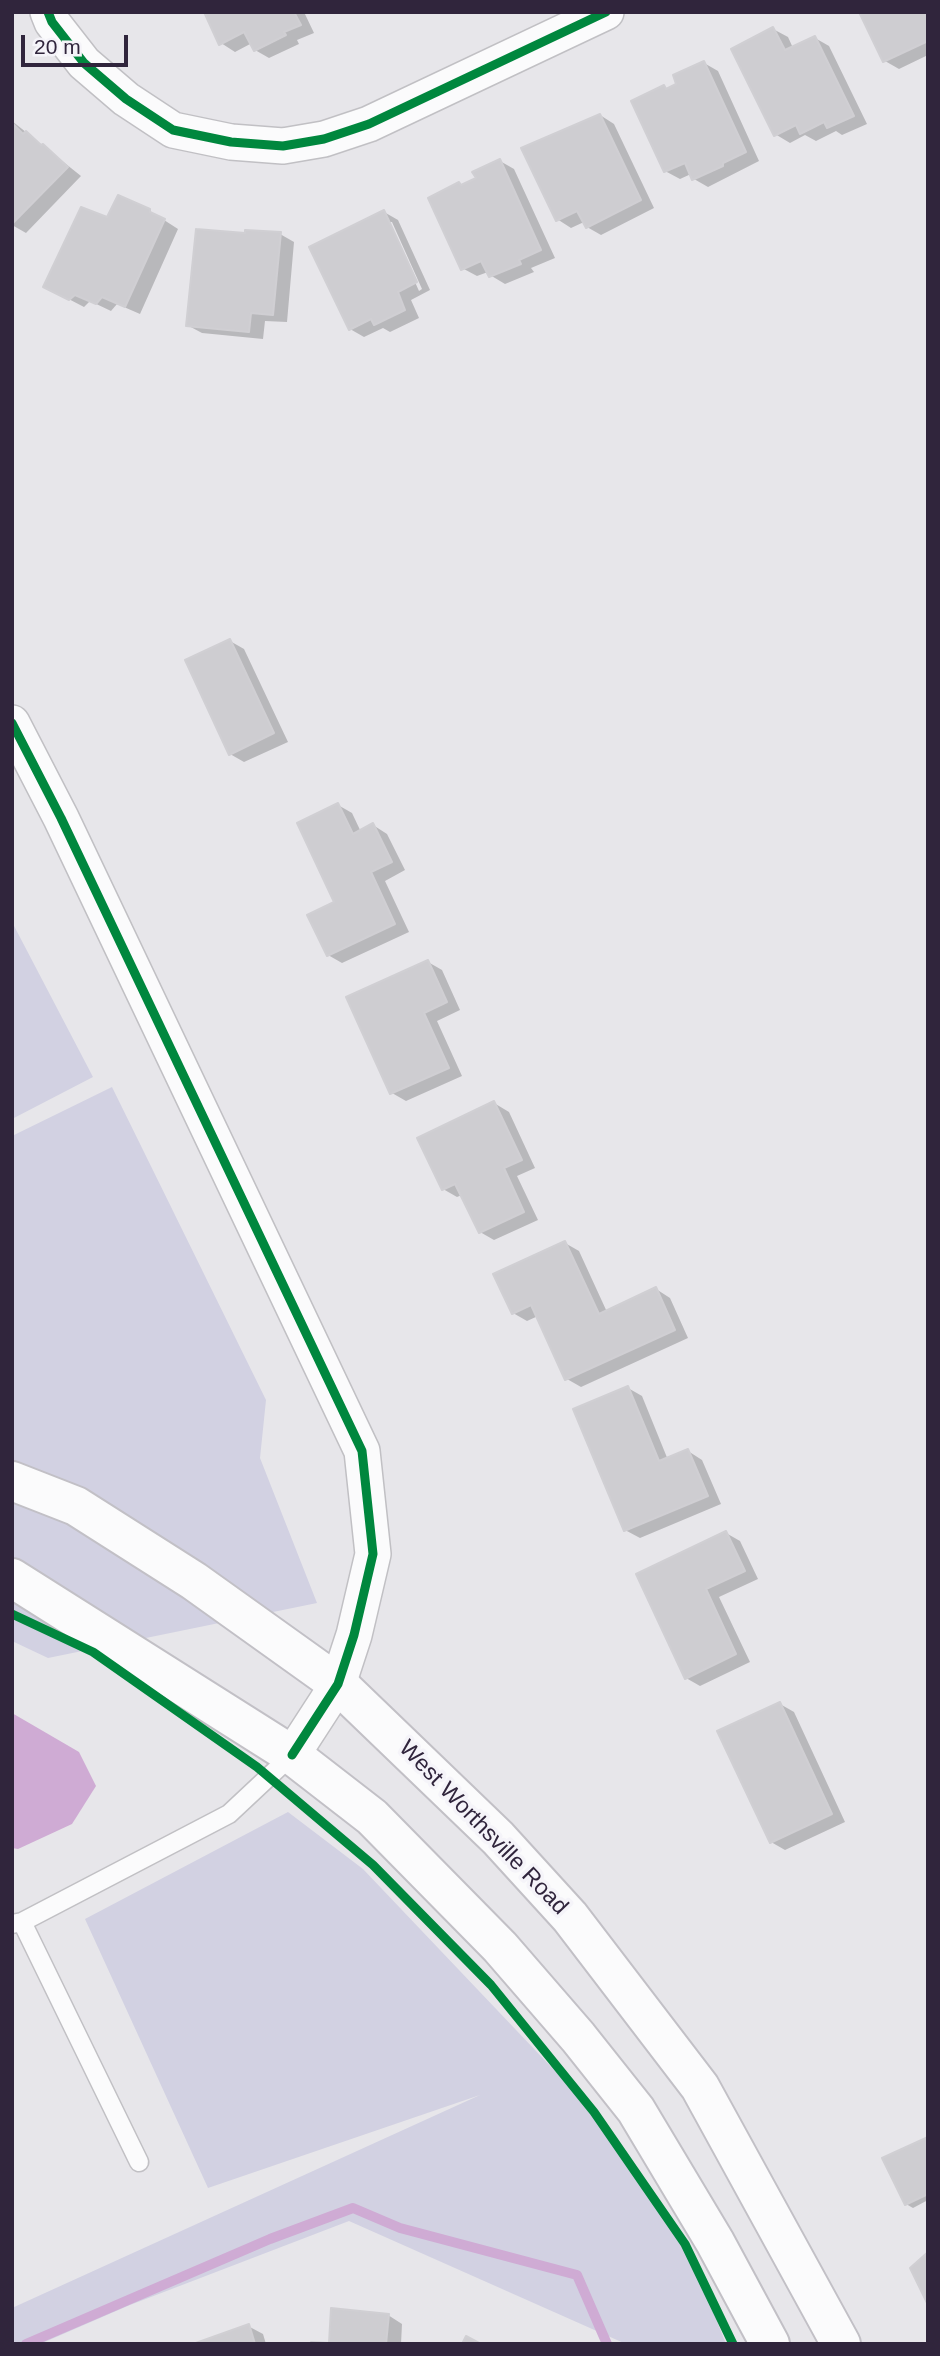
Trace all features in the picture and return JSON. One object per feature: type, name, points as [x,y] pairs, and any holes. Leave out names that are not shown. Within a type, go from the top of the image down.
[{"type":"main road","name":"West Worthsville Road","points":[[12,1481],[76,1506],[194,1581],[338,1684],[498,1838],[570,1917],[700,2087],[841,2344]]},
{"type":"main road","points":[[12,1578],[292,1755],[372,1817],[500,1947],[578,2037],[636,2110],[715,2242],[770,2344]]},
{"type":"street","points":[[48,12],[84,63],[126,99],[173,130],[231,142],[283,146],[324,139],[369,124],[606,12]]},
{"type":"street","points":[[12,723],[61,818],[362,1451],[373,1554],[354,1634],[338,1684],[292,1755]]},
{"type":"lane","points":[[139,2162],[17,1923],[229,1814],[292,1755]]},
{"type":"shaded area","points":[[12,922],[93,1077],[12,1119]]},
{"type":"shaded area","points":[[112,1087],[266,1400],[260,1458],[317,1603],[48,1658],[12,1641],[12,1136]]},
{"type":"shaded area","points":[[12,1713],[79,1752],[96,1786],[72,1824],[18,1849],[12,1848]]},
{"type":"shaded area","points":[[288,1812],[363,1869],[594,2112],[688,2248],[726,2344],[626,2344],[349,2221],[130,2305],[40,2344],[12,2344],[12,2308],[480,2095],[208,2188],[85,1919]]},
{"type":"building","points":[[204,12],[294,12],[301,25],[284,32],[286,35],[254,51],[244,32],[219,45]]},
{"type":"building","points":[[859,12],[928,12],[928,41],[883,62]]},
{"type":"building","points":[[773,27],[785,50],[815,36],[854,116],[827,128],[824,122],[800,134],[796,125],[774,136],[731,49]]},
{"type":"building","points":[[704,61],[746,152],[692,180],[685,163],[664,172],[631,101],[664,85],[666,89],[676,84],[673,75]]},
{"type":"building","points":[[600,114],[641,200],[586,228],[577,211],[556,221],[521,148]]},
{"type":"building","points":[[12,123],[23,134],[26,131],[43,144],[68,167],[12,224]]},
{"type":"building","points":[[500,159],[541,250],[519,260],[521,264],[489,277],[481,261],[461,270],[428,198],[459,182],[461,185],[476,178],[472,172]]},
{"type":"building","points":[[118,195],[165,219],[125,307],[102,297],[96,304],[75,295],[69,300],[43,287],[81,207],[107,217]]},
{"type":"building","points":[[384,210],[417,282],[398,292],[405,310],[374,325],[371,319],[349,330],[309,247]]},
{"type":"building","points":[[196,229],[245,233],[245,230],[281,232],[273,315],[251,313],[249,332],[186,326]]},
{"type":"building","points":[[230,639],[274,733],[229,755],[185,660]]},
{"type":"building","points":[[338,803],[353,834],[373,823],[392,862],[371,872],[395,924],[327,956],[307,915],[334,902],[297,823]]},
{"type":"building","points":[[428,960],[447,1002],[424,1013],[449,1068],[390,1094],[346,997]]},
{"type":"building","points":[[494,1101],[522,1160],[504,1168],[524,1212],[479,1233],[455,1184],[442,1190],[417,1138]]},
{"type":"building","points":[[565,1241],[599,1314],[656,1287],[675,1330],[565,1380],[531,1305],[512,1314],[493,1274]]},
{"type":"building","points":[[628,1386],[659,1461],[688,1449],[708,1496],[624,1531],[573,1409]]},
{"type":"building","points":[[726,1531],[745,1571],[706,1589],[736,1654],[685,1679],[636,1574]]},
{"type":"building","points":[[780,1702],[832,1814],[770,1843],[717,1731]]},
{"type":"building","points":[[928,2137],[928,2194],[905,2205],[882,2158]]},
{"type":"building","points":[[928,2252],[928,2305],[910,2268]]},
{"type":"building","points":[[331,2308],[389,2314],[386,2344],[311,2344],[329,2343]]},
{"type":"building","points":[[249,2324],[255,2344],[193,2344]]},
{"type":"building","points":[[466,2336],[481,2344],[462,2344]]},
{"type":"waterway","points":[[26,2344],[270,2239],[353,2208],[400,2228],[577,2275],[607,2344]]},
{"type":"cycle path","points":[[48,12],[52,22],[84,63],[126,99],[173,130],[231,142],[283,146],[324,139],[369,124],[606,12]]},
{"type":"cycle path","points":[[12,723],[61,818],[362,1451],[373,1554],[354,1635],[338,1684],[292,1755]]},
{"type":"cycle path","points":[[12,1614],[93,1652],[257,1767],[373,1865],[491,1985],[594,2112],[685,2244],[733,2344]]}]
